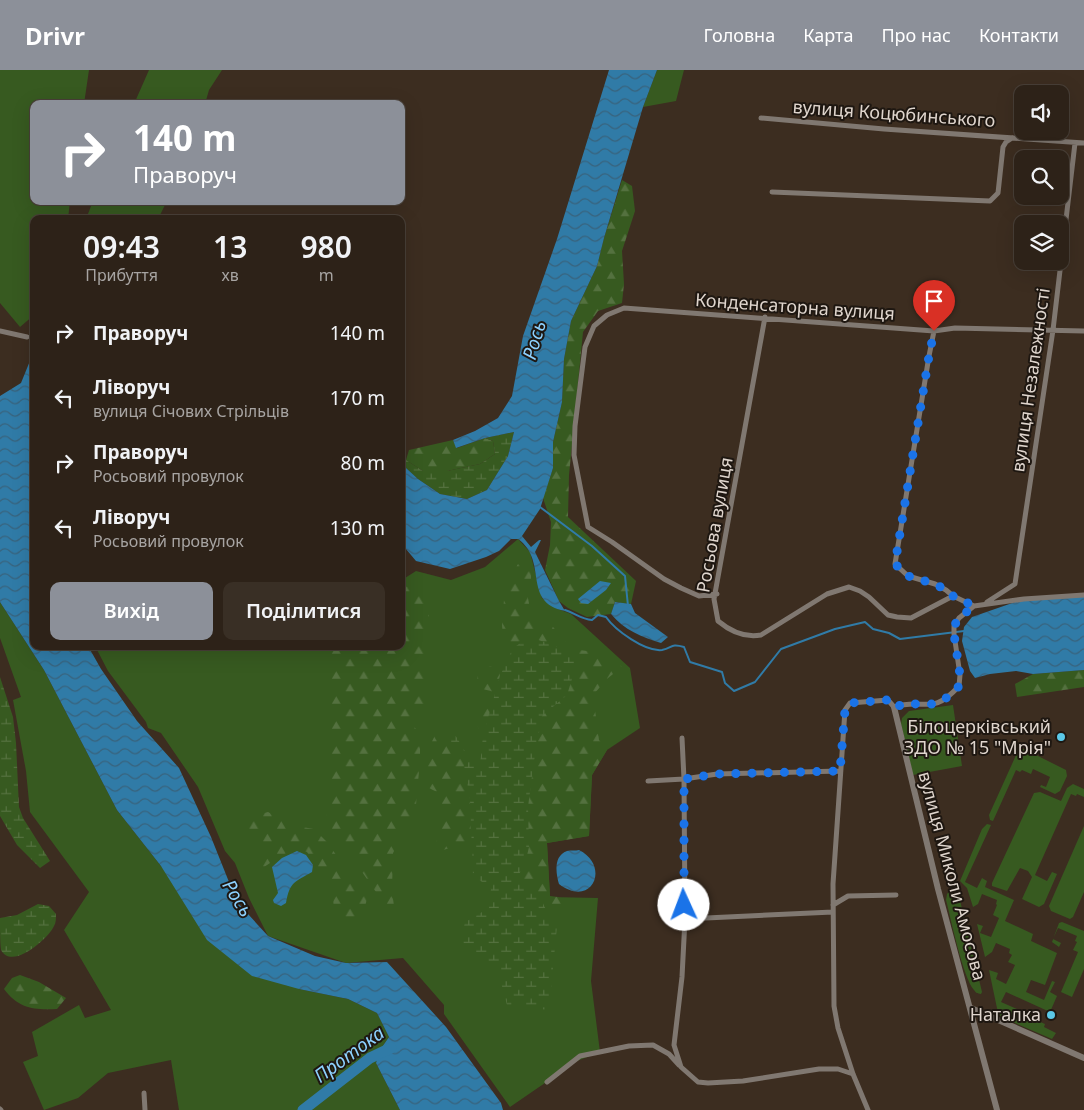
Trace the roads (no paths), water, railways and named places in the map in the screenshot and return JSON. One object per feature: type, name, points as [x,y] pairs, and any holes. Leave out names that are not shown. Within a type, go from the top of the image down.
[{"type":"street","name":"вулиця Коцюбинського","points":[[761,118],[1084,143]]},
{"type":"street","points":[[772,192],[990,201],[998,193],[1003,147],[1012,137]]},
{"type":"street","name":"вулиця Незалежності","points":[[984,604],[1015,584],[1054,330],[1075,143]]},
{"type":"street","name":"Конденсаторна вулиця","points":[[716,594],[699,596],[681,588],[664,579],[588,527],[574,455],[576,426],[585,348],[594,326],[606,315],[624,308],[934,331],[955,328],[1084,331]]},
{"type":"street","name":"Росьова вулиця","points":[[765,317],[714,599],[718,622],[737,633],[754,636],[761,635],[827,594],[849,587],[869,597],[888,616],[907,618],[911,618],[953,596]]},
{"type":"street","points":[[0,331],[27,337]]},
{"type":"street","points":[[934,331],[895,564],[908,576],[935,584],[953,596],[974,606]]},
{"type":"street","points":[[868,1110],[853,1074],[838,1028],[834,1006],[833,884],[845,710],[850,703],[882,700],[888,700],[894,707],[901,705],[935,705],[944,701],[959,686],[958,656],[954,628],[959,618],[974,606],[1084,594]]},
{"type":"street","name":"вулиця Миколи Амосова","points":[[894,707],[938,889],[997,1110]]},
{"type":"street","points":[[681,1067],[674,1045],[685,919],[682,738]]},
{"type":"street","points":[[648,781],[684,779],[717,774],[840,771]]},
{"type":"street","points":[[833,905],[848,896],[896,896]]},
{"type":"street","points":[[685,919],[833,912]]},
{"type":"street","points":[[971,1008],[1084,1058]]},
{"type":"street","points":[[547,1082],[580,1056],[630,1046],[653,1045],[668,1054],[698,1082],[743,1081],[819,1069],[838,1069],[853,1074]]},
{"type":"street","points":[[144,1093],[145,1110]]},
{"type":"water","name":"Рось","points":[[609,70],[657,70],[643,107],[597,266],[571,321],[564,359],[562,402],[553,442],[553,468],[540,509],[522,536],[531,547],[541,540],[535,552],[565,611],[552,606],[543,599],[539,590],[532,558],[527,548],[518,539],[511,539],[499,551],[486,557],[450,569],[416,561],[405,548],[405,468],[440,494],[467,499],[487,490],[508,456],[514,432],[485,438],[456,448],[453,440],[475,431],[498,418],[512,396],[523,336],[557,239]]},
{"type":"water","points":[[30,361],[30,648],[0,602],[0,396],[21,383]]},
{"type":"water","points":[[600,581],[611,583],[606,590],[588,604],[581,603],[578,599]]},
{"type":"water","points":[[1084,596],[1084,670],[1033,674],[1016,671],[975,678],[970,671],[962,641],[964,627],[972,617],[1024,599]]},
{"type":"water","points":[[615,602],[631,604],[635,613],[668,637],[661,643],[628,629],[611,614]]},
{"type":"water","points":[[31,650],[90,650],[137,721],[179,768],[211,837],[237,902],[268,936],[315,956],[346,963],[387,962],[446,1027],[501,1103],[503,1110],[400,1110],[376,1063],[380,1050],[389,1037],[377,1013],[348,999],[299,989],[252,976],[207,940],[161,866],[117,810],[44,670]]},
{"type":"water","points":[[579,850],[589,857],[594,866],[595,874],[593,882],[588,888],[581,891],[571,890],[559,884],[557,875],[559,857],[568,851]]},
{"type":"water","points":[[297,851],[306,855],[313,865],[312,872],[294,883],[289,890],[286,903],[281,906],[274,903],[273,900],[278,893],[272,867],[282,858]]},
{"type":"waterway","points":[[540,507],[592,546],[625,576],[628,606]]},
{"type":"waterway","points":[[565,610],[592,620],[598,615],[606,617],[623,634],[647,648],[662,650],[674,646],[684,647],[690,662],[722,672],[725,683],[734,691],[755,682],[781,649],[835,629],[865,622],[873,629],[889,633],[900,639],[964,631]]},
{"type":"waterway","name":"Протока","points":[[303,1110],[370,1058],[391,1048]]},
{"type":"place","name":"Білоцерківський ЗДО № 15 \"Мрія\"","points":[[1061,737]]},
{"type":"place","name":"Наталка","points":[[1051,1015]]}]
